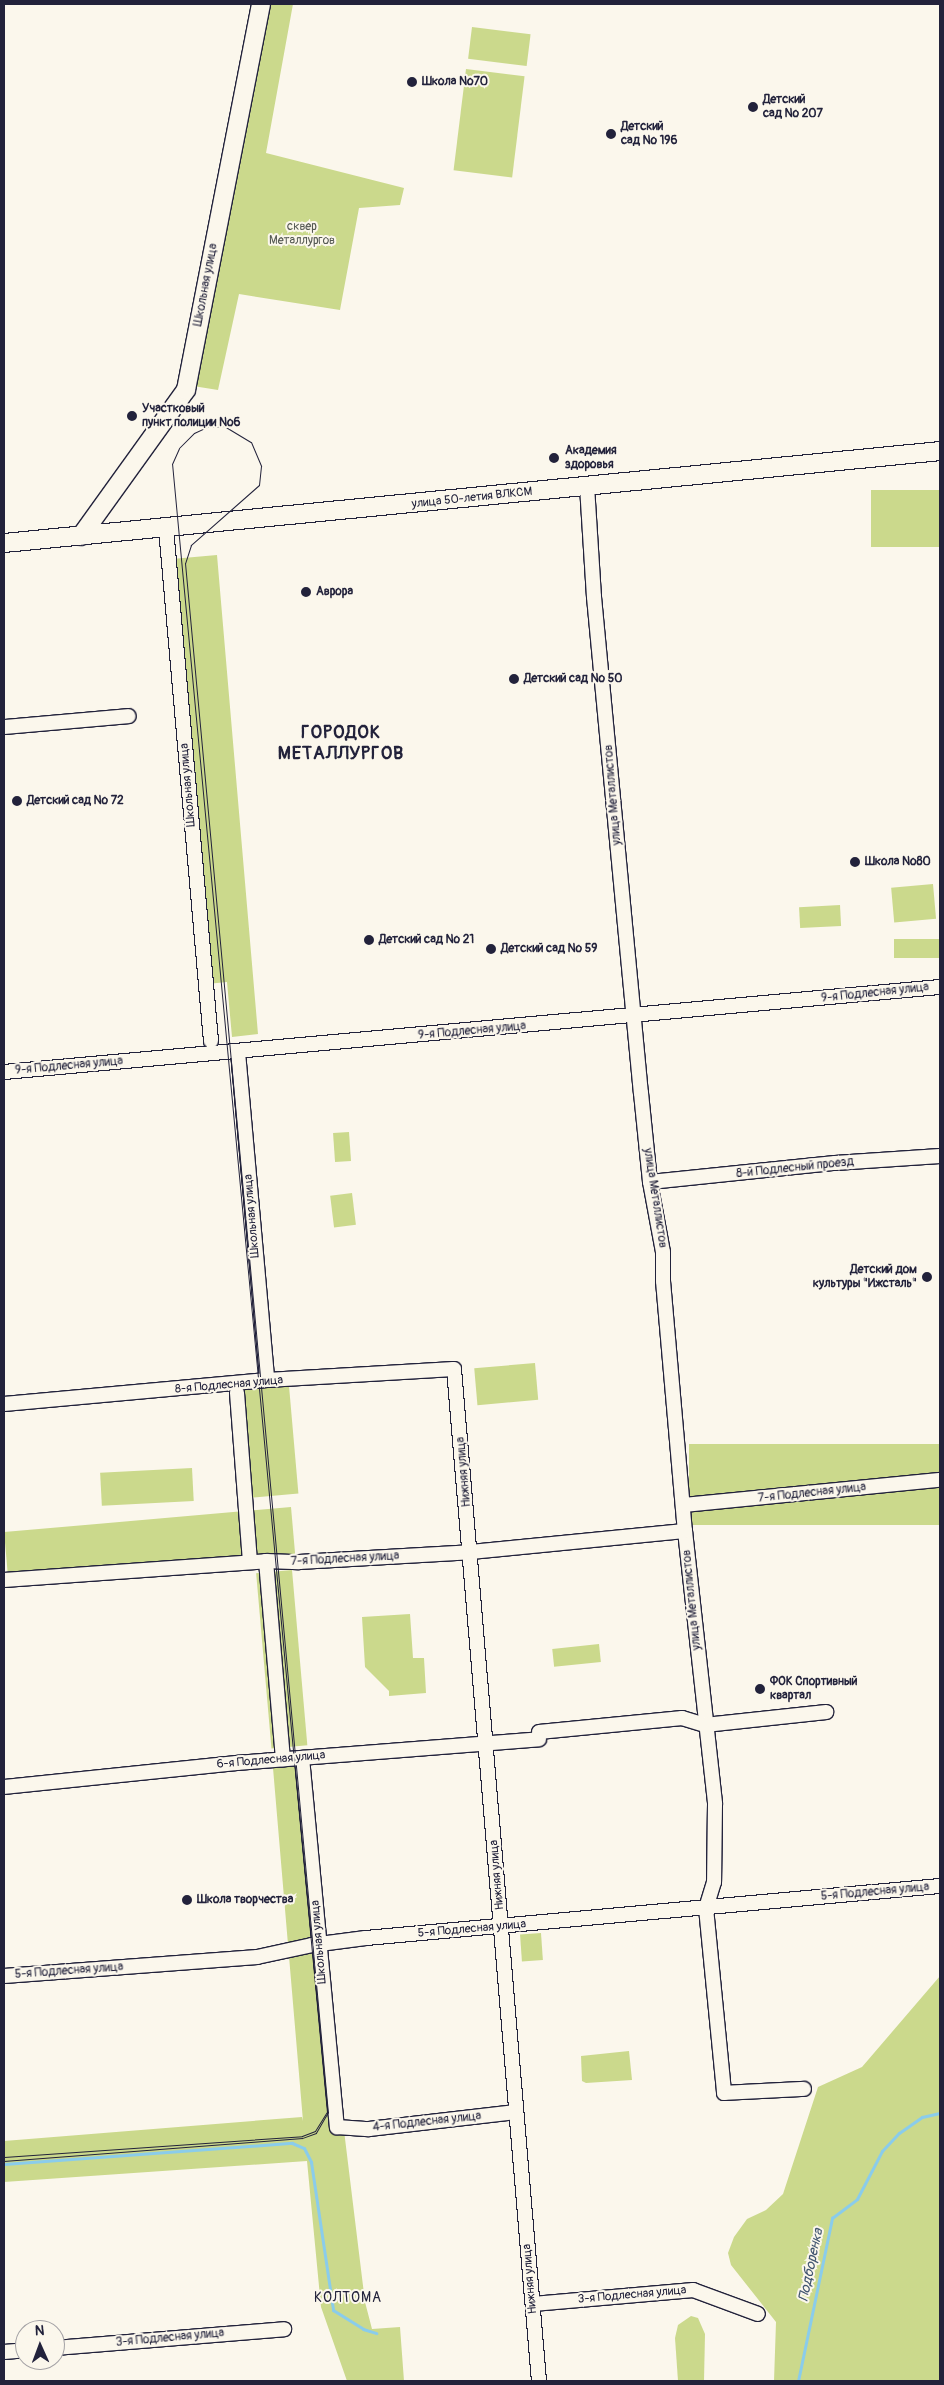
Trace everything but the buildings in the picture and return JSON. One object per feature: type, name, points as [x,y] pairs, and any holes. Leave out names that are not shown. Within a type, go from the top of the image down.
[{"type":"main road","name":"Школьная улица","points":[[81,536],[186,390],[261,4]]},
{"type":"main road","name":"улица 50-летия ВЛКСМ","points":[[4,543],[940,451]]},
{"type":"street","name":"улица Металлистов","points":[[587,486],[594,597],[650,1182],[663,1252],[663,1281],[685,1531],[715,1804],[714,1882],[706,1908]]},
{"type":"street","name":"Школьная улица","points":[[166,528],[211,1041]]},
{"type":"street","points":[[4,726],[129,716]]},
{"type":"street","name":"9-я Подлесная улица","points":[[4,1072],[634,1017],[940,987]]},
{"type":"street","name":"Школьная улица","points":[[238,1052],[267,1380]]},
{"type":"street","name":"8-й Подлесный проезд","points":[[650,1182],[835,1163],[940,1156]]},
{"type":"street","name":"8-я Подлесная улица","points":[[4,1404],[267,1380],[454,1369]]},
{"type":"street","name":"Нижняя улица","points":[[454,1369],[539,2381]]},
{"type":"street","points":[[237,1393],[250,1562]]},
{"type":"street","name":"7-я Подлесная улица","points":[[683,1505],[940,1480]]},
{"type":"street","name":"7-я Подлесная улица","points":[[4,1580],[266,1561],[299,1562],[470,1552],[685,1531]]},
{"type":"street","points":[[266,1561],[283,1759]]},
{"type":"street","name":"6-я Подлесная улица","points":[[4,1787],[283,1759],[486,1743],[682,1718],[705,1724],[826,1712]]},
{"type":"street","name":"Школьная улица","points":[[302,1758],[337,2127]]},
{"type":"street","name":"5-я Подлесная улица","points":[[4,1976],[257,1957],[320,1944],[940,1886]]},
{"type":"street","points":[[706,1908],[724,2094],[804,2089]]},
{"type":"street","name":"4-я Подлесная улица","points":[[337,2127],[369,2129],[516,2112]]},
{"type":"street","name":"3-я Подлесная улица","points":[[532,2304],[693,2290],[758,2314]]},
{"type":"street","name":"3-я Подлесная улица","points":[[65,2347],[284,2328]]},
{"type":"green space","name":"сквер Металлургов","points":[[266,4],[293,4],[266,153],[404,188],[400,205],[359,208],[340,310],[239,294],[218,390],[193,386]]},
{"type":"green space","points":[[472,27],[531,34],[527,66],[468,59]]},
{"type":"green space","points":[[466,69],[525,76],[512,177],[454,170]]},
{"type":"green space","points":[[871,490],[940,490],[940,547],[871,547]]},
{"type":"green space","points":[[217,555],[258,1034],[232,1037],[227,982],[207,984],[172,559]]},
{"type":"green space","points":[[933,884],[936,919],[894,923],[891,888]]},
{"type":"green space","points":[[840,905],[841,926],[800,928],[799,907]]},
{"type":"green space","points":[[894,939],[940,939],[940,958],[894,958]]},
{"type":"green space","points":[[349,1132],[351,1161],[335,1162],[333,1133]]},
{"type":"green space","points":[[352,1193],[356,1225],[334,1227],[330,1196]]},
{"type":"green space","points":[[535,1363],[538,1400],[477,1405],[474,1368]]},
{"type":"green space","points":[[289,1386],[298,1494],[243,1498],[233,1391]]},
{"type":"green space","points":[[689,1444],[940,1444],[940,1525],[689,1525]]},
{"type":"green space","points":[[192,1468],[194,1501],[102,1506],[100,1473]]},
{"type":"green space","points":[[291,1507],[295,1554],[8,1579],[4,1532]]},
{"type":"green space","points":[[292,1570],[307,1745],[271,1748],[256,1573]]},
{"type":"green space","points":[[410,1614],[413,1658],[424,1658],[426,1693],[389,1696],[389,1691],[365,1667],[362,1617]]},
{"type":"green space","points":[[599,1644],[601,1662],[554,1667],[552,1649]]},
{"type":"green space","points":[[310,1764],[342,2114],[365,2302],[372,2329],[400,2327],[404,2381],[347,2381],[321,2307],[307,2161],[4,2182],[4,2141],[302,2117],[303,2121],[273,1768]]},
{"type":"green space","points":[[541,1933],[543,1960],[522,1961],[520,1934]]},
{"type":"green space","points":[[940,1976],[940,2381],[774,2381],[776,2322],[731,2265],[728,2253],[734,2237],[747,2219],[766,2210],[783,2194],[818,2087],[862,2067]]},
{"type":"green space","points":[[629,2051],[632,2080],[586,2083],[582,2081],[581,2056]]},
{"type":"green space","points":[[691,2316],[698,2318],[705,2334],[704,2381],[678,2381],[675,2338],[678,2325]]},
{"type":"waterway","name":"Подборенка","points":[[798,2381],[832,2218],[857,2199],[882,2151],[899,2133],[922,2117],[940,2113]]},
{"type":"waterway","points":[[4,2164],[292,2143],[304,2148],[311,2162],[333,2310],[363,2329],[376,2333]]},
{"type":"tram line","points":[[4,2157],[302,2136],[315,2131],[327,2112],[172,464],[179,448],[194,433],[207,427],[224,426],[251,442],[261,466],[259,485],[191,545],[185,563],[328,2112],[316,2133],[302,2138],[4,2161]]},
{"type":"place","name":"Школа №70","points":[[412,82]]},
{"type":"place","name":"Детский сад № 207","points":[[753,107]]},
{"type":"place","name":"Детский сад № 196","points":[[611,134]]},
{"type":"place","name":"Участковый пункт полиции №6","points":[[132,416]]},
{"type":"place","name":"Академия здоровья","points":[[554,458]]},
{"type":"place","name":"Аврора","points":[[306,592]]},
{"type":"place","name":"Детский сад № 50","points":[[514,679]]},
{"type":"place","name":"Детский сад № 72","points":[[17,801]]},
{"type":"place","name":"Школа №80","points":[[855,862]]},
{"type":"place","name":"Детский сад № 21","points":[[369,940]]},
{"type":"place","name":"Детский сад № 59","points":[[491,949]]},
{"type":"place","name":"Детский дом культуры \"Ижсталь\"","points":[[927,1277]]},
{"type":"place","name":"ФОК Спортивный квартал","points":[[760,1689]]},
{"type":"place","name":"Школа творчества","points":[[187,1900]]},
{"type":"district","name":"ГОРОДОК МЕТАЛЛУРГОВ","points":[[341,744]]},
{"type":"district","name":"КОЛТОМА","points":[[348,2298]]}]
